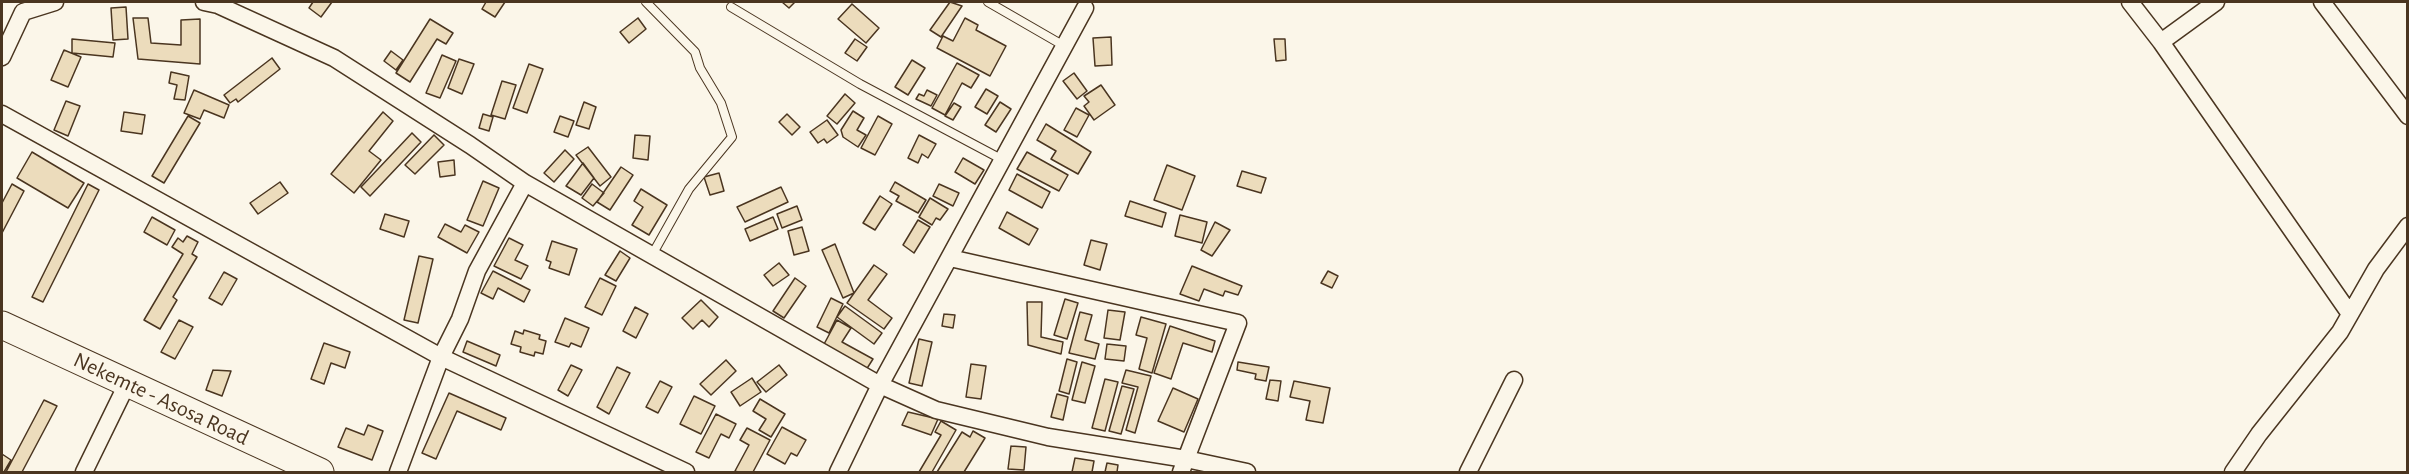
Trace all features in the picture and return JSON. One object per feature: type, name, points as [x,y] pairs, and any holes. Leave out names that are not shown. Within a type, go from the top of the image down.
[{"type":"highway","name":"Nekemte - Asosa Road","points":[[2,325],[320,472]]},
{"type":"street","points":[[2,57],[23,12],[55,2]]},
{"type":"street","points":[[204,2],[218,5],[334,58],[525,183],[880,385],[936,410],[1047,437],[1184,466],[1247,472]]},
{"type":"street","points":[[2130,2],[2161,42],[2350,314]]},
{"type":"street","points":[[2161,42],[2216,2]]},
{"type":"street","points":[[2322,2],[2408,116]]},
{"type":"street","points":[[838,472],[880,385],[1066,47],[1085,8]]},
{"type":"street","points":[[2,114],[441,357],[686,472]]},
{"type":"street","points":[[398,472],[441,357],[460,319],[492,240],[525,183]]},
{"type":"street","points":[[2233,472],[2259,434],[2340,332],[2376,269],[2408,226]]},
{"type":"street","points":[[950,258],[1238,323],[1184,466]]},
{"type":"street","points":[[1468,472],[1514,380]]},
{"type":"street","points":[[84,472],[127,384]]},
{"type":"lane","points":[[646,2],[695,52],[700,68],[721,103],[732,137],[689,189],[652,255]]},
{"type":"lane","points":[[988,2],[1066,47]]},
{"type":"lane","points":[[731,7],[860,84],[1004,160]]},
{"type":"building","points":[[313,2],[332,2],[321,17],[309,8]]},
{"type":"building","points":[[486,2],[505,2],[495,17],[482,9]]},
{"type":"building","points":[[782,2],[795,2],[789,8]]},
{"type":"building","points":[[950,2],[962,6],[941,37],[930,30]]},
{"type":"building","points":[[852,4],[879,28],[866,43],[838,19]]},
{"type":"building","points":[[126,7],[128,39],[113,40],[111,8]]},
{"type":"building","points":[[133,18],[148,18],[151,43],[181,45],[181,20],[200,19],[200,64],[138,59]]},
{"type":"building","points":[[638,18],[646,29],[629,43],[620,32]]},
{"type":"building","points":[[965,18],[978,25],[976,30],[1006,46],[990,76],[937,48],[943,36],[953,41]]},
{"type":"building","points":[[430,19],[453,33],[446,44],[437,39],[410,82],[396,73]]},
{"type":"building","points":[[1111,37],[1112,65],[1095,66],[1093,38]]},
{"type":"building","points":[[72,39],[115,43],[113,57],[72,53]]},
{"type":"building","points":[[855,39],[867,47],[857,61],[845,53]]},
{"type":"building","points":[[1274,39],[1285,39],[1286,60],[1276,61]]},
{"type":"building","points":[[64,50],[81,57],[68,87],[51,80]]},
{"type":"building","points":[[391,51],[403,60],[396,70],[384,61]]},
{"type":"building","points":[[442,55],[456,61],[440,98],[426,93]]},
{"type":"building","points":[[272,58],[280,69],[238,102],[236,99],[230,103],[224,95]]},
{"type":"building","points":[[459,59],[474,64],[462,94],[448,88]]},
{"type":"building","points":[[912,60],[925,68],[908,95],[895,87]]},
{"type":"building","points":[[957,63],[979,75],[971,88],[962,83],[945,115],[932,108]]},
{"type":"building","points":[[529,64],[543,69],[527,113],[513,108]]},
{"type":"building","points":[[171,72],[189,76],[185,100],[174,99],[177,85],[169,83]]},
{"type":"building","points":[[1074,73],[1087,91],[1077,99],[1063,81]]},
{"type":"building","points":[[502,81],[516,85],[505,119],[491,115]]},
{"type":"building","points":[[1101,85],[1115,105],[1094,120],[1084,106],[1089,102],[1084,96]]},
{"type":"building","points":[[986,89],[998,96],[987,114],[975,107]]},
{"type":"building","points":[[194,90],[229,105],[224,118],[204,110],[200,119],[184,113]]},
{"type":"building","points":[[927,90],[937,95],[931,106],[916,99],[919,94],[924,96]]},
{"type":"building","points":[[845,94],[855,103],[837,124],[827,116]]},
{"type":"building","points":[[66,101],[80,106],[68,136],[54,130]]},
{"type":"building","points":[[584,102],[596,107],[589,129],[576,125]]},
{"type":"building","points":[[1000,102],[1011,109],[996,132],[985,125]]},
{"type":"building","points":[[954,103],[961,107],[953,120],[945,116]]},
{"type":"building","points":[[1076,108],[1089,115],[1077,137],[1064,130]]},
{"type":"building","points":[[853,111],[864,118],[857,130],[866,135],[858,147],[843,137],[841,130]]},
{"type":"building","points":[[124,112],[145,115],[142,134],[121,131]]},
{"type":"building","points":[[383,112],[393,121],[369,151],[381,160],[354,193],[331,174]]},
{"type":"building","points":[[483,114],[493,117],[489,131],[479,128]]},
{"type":"building","points":[[787,114],[800,127],[792,135],[779,122]]},
{"type":"building","points":[[188,116],[200,123],[164,183],[152,176]]},
{"type":"building","points":[[560,116],[574,121],[568,137],[554,132]]},
{"type":"building","points":[[878,116],[892,124],[875,155],[861,148]]},
{"type":"building","points":[[827,120],[838,135],[827,143],[824,139],[818,143],[810,132]]},
{"type":"building","points":[[1046,124],[1091,152],[1078,174],[1051,159],[1056,151],[1037,140]]},
{"type":"building","points":[[412,133],[421,142],[370,196],[361,187]]},
{"type":"building","points":[[434,135],[444,145],[415,174],[405,165]]},
{"type":"building","points":[[635,135],[650,136],[648,160],[633,158]]},
{"type":"building","points":[[919,135],[936,144],[928,158],[922,154],[918,163],[908,158]]},
{"type":"building","points":[[588,147],[611,177],[600,186],[576,155]]},
{"type":"building","points":[[565,150],[574,159],[554,182],[544,173]]},
{"type":"building","points":[[32,152],[84,183],[68,208],[17,178]]},
{"type":"building","points":[[1027,152],[1068,175],[1059,191],[1017,169]]},
{"type":"building","points":[[963,158],[984,170],[975,184],[955,172]]},
{"type":"building","points":[[454,160],[455,175],[440,177],[438,162]]},
{"type":"building","points":[[583,163],[594,178],[581,195],[566,186]]},
{"type":"building","points":[[1167,165],[1195,176],[1182,210],[1154,200]]},
{"type":"building","points":[[621,167],[633,175],[610,210],[597,202]]},
{"type":"building","points":[[1242,171],[1266,178],[1261,193],[1237,186]]},
{"type":"building","points":[[719,173],[724,191],[710,195],[704,177]]},
{"type":"building","points":[[1017,174],[1050,192],[1042,208],[1009,190]]},
{"type":"building","points":[[483,181],[499,188],[483,226],[467,220]]},
{"type":"building","points":[[280,182],[288,193],[258,214],[250,203]]},
{"type":"building","points":[[895,182],[926,200],[918,213],[896,201],[899,196],[890,191]]},
{"type":"building","points":[[12,184],[24,191],[2,233],[2,203]]},
{"type":"building","points":[[88,184],[99,190],[43,302],[32,297]]},
{"type":"building","points":[[592,184],[604,193],[593,206],[582,198]]},
{"type":"building","points":[[939,184],[959,193],[953,206],[933,196]]},
{"type":"building","points":[[781,187],[788,202],[745,222],[737,207]]},
{"type":"building","points":[[641,189],[667,205],[649,235],[632,225],[643,207],[634,201]]},
{"type":"building","points":[[880,196],[892,204],[875,230],[863,223]]},
{"type":"building","points":[[930,198],[948,209],[940,220],[936,218],[932,225],[919,217]]},
{"type":"building","points":[[1130,201],[1166,213],[1162,227],[1125,216]]},
{"type":"building","points":[[797,206],[802,220],[782,228],[777,214]]},
{"type":"building","points":[[1007,212],[1038,229],[1029,245],[999,228]]},
{"type":"building","points":[[385,214],[409,221],[404,237],[380,229]]},
{"type":"building","points":[[1180,215],[1207,222],[1202,243],[1175,236]]},
{"type":"building","points":[[152,217],[175,230],[167,245],[144,232]]},
{"type":"building","points":[[773,217],[778,229],[750,241],[745,229]]},
{"type":"building","points":[[918,220],[930,227],[914,253],[903,245]]},
{"type":"building","points":[[1215,222],[1230,230],[1212,256],[1201,250]]},
{"type":"building","points":[[445,224],[461,232],[465,225],[479,232],[467,253],[438,237]]},
{"type":"building","points":[[802,227],[809,251],[794,255],[788,231]]},
{"type":"building","points":[[187,236],[198,242],[192,254],[197,257],[173,297],[177,300],[160,329],[144,320],[183,254],[172,247],[178,238],[183,242]]},
{"type":"building","points":[[509,238],[523,245],[515,260],[528,266],[521,279],[494,266]]},
{"type":"building","points":[[1091,240],[1107,244],[1100,270],[1084,265]]},
{"type":"building","points":[[552,241],[577,249],[569,275],[549,268],[551,262],[546,260]]},
{"type":"building","points":[[835,244],[854,293],[843,298],[822,250]]},
{"type":"building","points":[[620,251],[630,258],[616,281],[605,275]]},
{"type":"building","points":[[419,256],[433,259],[418,323],[404,320]]},
{"type":"building","points":[[779,263],[789,275],[773,286],[764,275]]},
{"type":"building","points":[[874,265],[887,274],[868,300],[892,318],[884,329],[847,303]]},
{"type":"building","points":[[1192,266],[1242,286],[1238,295],[1225,291],[1223,296],[1204,289],[1199,301],[1180,294]]},
{"type":"building","points":[[493,271],[530,290],[524,302],[498,288],[493,299],[481,293]]},
{"type":"building","points":[[1328,271],[1338,276],[1332,288],[1321,283]]},
{"type":"building","points":[[224,272],[237,279],[222,305],[209,298]]},
{"type":"building","points":[[600,278],[616,286],[602,315],[585,307]]},
{"type":"building","points":[[795,278],[806,286],[784,318],[773,311]]},
{"type":"building","points":[[831,298],[843,304],[829,333],[817,327]]},
{"type":"building","points":[[1065,299],[1078,303],[1067,339],[1054,335]]},
{"type":"building","points":[[701,300],[718,317],[709,327],[702,320],[693,329],[682,318]]},
{"type":"building","points":[[1027,302],[1042,302],[1041,337],[1063,342],[1061,354],[1028,345]]},
{"type":"building","points":[[845,306],[882,333],[874,344],[837,317]]},
{"type":"building","points":[[635,307],[648,314],[636,338],[623,331]]},
{"type":"building","points":[[1108,310],[1125,312],[1120,340],[1104,338]]},
{"type":"building","points":[[1080,312],[1092,315],[1085,340],[1099,344],[1095,359],[1069,353]]},
{"type":"building","points":[[944,314],[955,315],[953,328],[942,326]]},
{"type":"building","points":[[1141,317],[1166,324],[1152,373],[1139,369],[1147,338],[1136,335]]},
{"type":"building","points":[[565,318],[589,328],[581,347],[571,343],[569,347],[555,342]]},
{"type":"building","points":[[179,320],[193,327],[175,359],[161,352]]},
{"type":"building","points":[[837,320],[851,328],[842,342],[873,359],[866,370],[823,346]]},
{"type":"building","points":[[1170,326],[1215,341],[1212,352],[1183,343],[1171,379],[1154,373]]},
{"type":"building","points":[[524,330],[540,335],[539,339],[546,341],[543,354],[535,352],[534,356],[520,352],[521,347],[511,344],[515,331],[523,334]]},
{"type":"building","points":[[919,339],[932,342],[922,386],[909,383]]},
{"type":"building","points":[[467,341],[500,355],[496,366],[463,352]]},
{"type":"building","points":[[324,343],[350,352],[345,368],[331,363],[324,384],[311,379]]},
{"type":"building","points":[[1107,344],[1126,346],[1124,361],[1105,359]]},
{"type":"building","points":[[1067,359],[1077,362],[1069,394],[1059,391]]},
{"type":"building","points":[[726,360],[736,371],[711,395],[700,384]]},
{"type":"building","points":[[1082,362],[1095,366],[1085,403],[1072,400]]},
{"type":"building","points":[[1238,362],[1269,367],[1266,381],[1255,379],[1256,374],[1237,370]]},
{"type":"building","points":[[971,364],[986,366],[981,399],[966,397]]},
{"type":"building","points":[[571,365],[582,370],[568,396],[558,390]]},
{"type":"building","points":[[779,365],[787,375],[766,392],[757,382]]},
{"type":"building","points":[[617,367],[630,373],[609,414],[597,407]]},
{"type":"building","points":[[213,370],[231,371],[222,396],[206,390]]},
{"type":"building","points":[[1126,370],[1151,376],[1135,433],[1126,430],[1138,387],[1122,383]]},
{"type":"building","points":[[752,378],[761,392],[740,406],[731,392]]},
{"type":"building","points":[[1105,379],[1118,382],[1105,431],[1092,428]]},
{"type":"building","points":[[1270,380],[1281,381],[1278,401],[1266,399]]},
{"type":"building","points":[[660,381],[672,387],[658,413],[646,407]]},
{"type":"building","points":[[1294,381],[1330,388],[1323,423],[1306,420],[1310,401],[1290,397]]},
{"type":"building","points":[[1122,386],[1134,389],[1121,434],[1109,431]]},
{"type":"building","points":[[1173,388],[1198,399],[1184,432],[1158,421]]},
{"type":"building","points":[[449,393],[506,418],[501,430],[457,411],[436,459],[422,453]]},
{"type":"building","points":[[1057,394],[1068,397],[1063,420],[1051,417]]},
{"type":"building","points":[[694,396],[715,406],[701,434],[680,424]]},
{"type":"building","points":[[760,399],[785,414],[771,437],[759,430],[766,419],[753,411]]},
{"type":"building","points":[[44,400],[57,406],[22,472],[6,472]]},
{"type":"building","points":[[908,412],[938,419],[931,435],[902,425]]},
{"type":"building","points":[[716,414],[736,424],[729,438],[721,434],[709,458],[696,452]]},
{"type":"building","points":[[941,421],[956,430],[932,472],[919,472],[941,435],[935,432]]},
{"type":"building","points":[[368,425],[383,431],[372,460],[338,447],[346,428],[364,435]]},
{"type":"building","points":[[782,427],[806,440],[797,456],[791,453],[785,464],[767,454]]},
{"type":"building","points":[[747,428],[770,440],[753,472],[738,472],[735,471],[749,445],[740,440]]},
{"type":"building","points":[[973,431],[985,438],[964,472],[937,472],[962,432],[970,437]]},
{"type":"building","points":[[1011,446],[1026,447],[1024,470],[1008,469]]},
{"type":"building","points":[[2,454],[11,460],[4,472],[2,472]]},
{"type":"building","points":[[1075,458],[1094,461],[1092,472],[1072,472]]},
{"type":"building","points":[[1107,463],[1118,465],[1117,472],[1105,472]]}]
